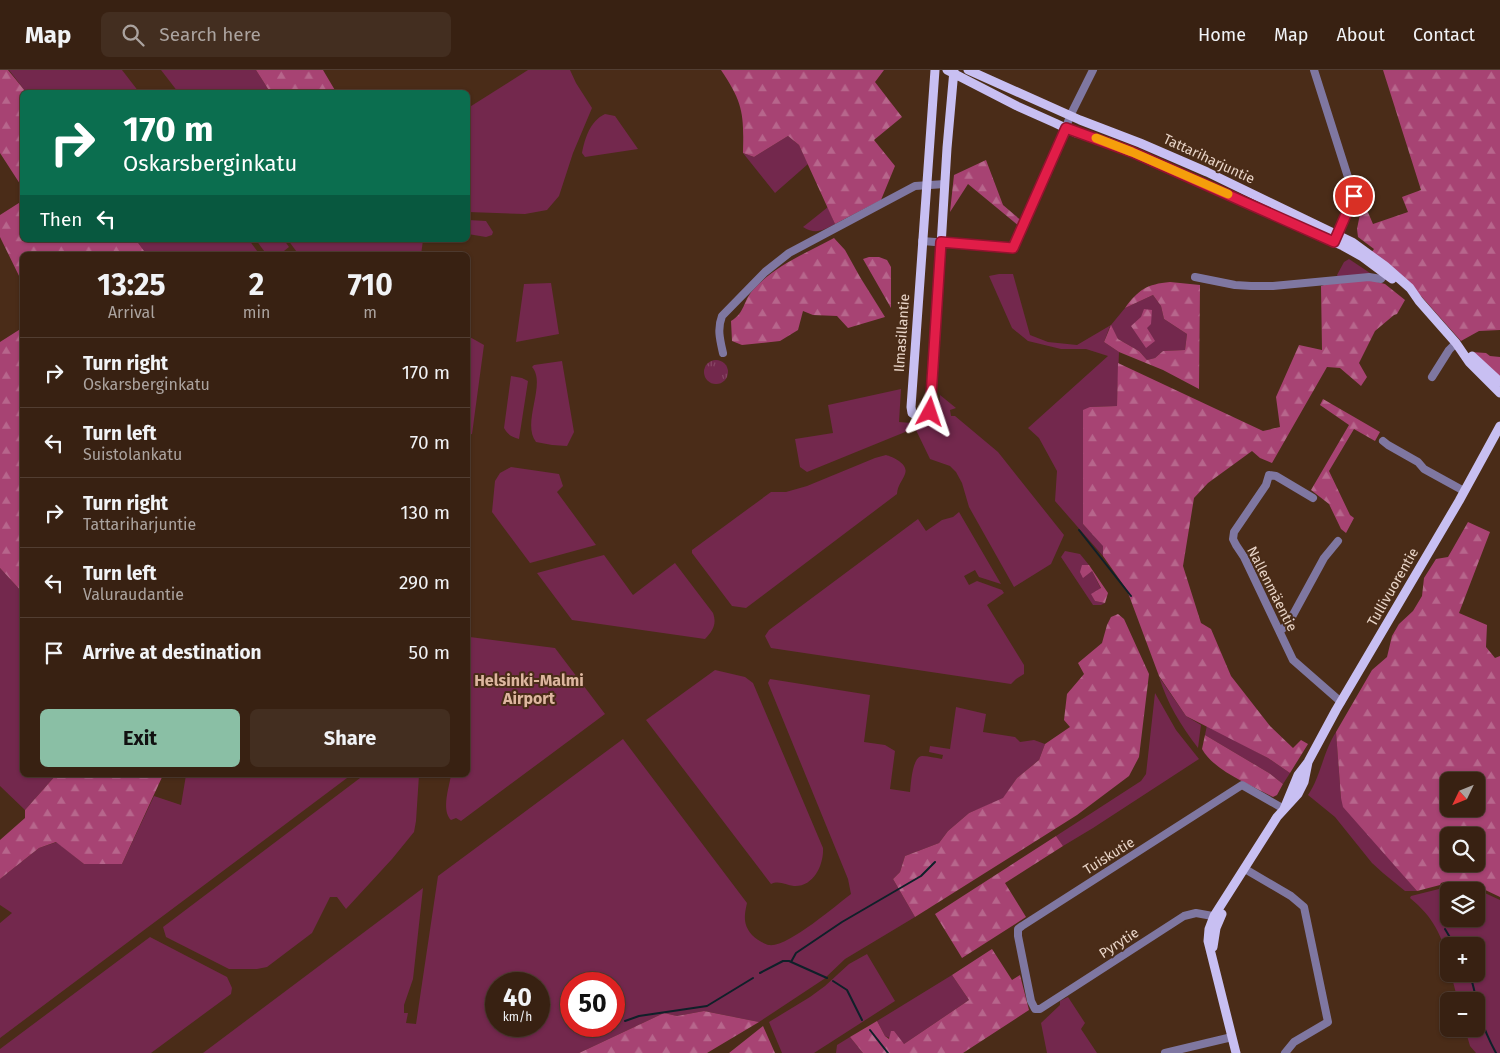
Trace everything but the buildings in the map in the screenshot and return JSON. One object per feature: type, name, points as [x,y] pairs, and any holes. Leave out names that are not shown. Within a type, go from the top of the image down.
[{"type":"main road","name":"Ilmasillantie","points":[[935,70],[911,407],[912,413],[920,418],[929,415],[931,409],[952,71]]},
{"type":"main road","name":"Tattariharjuntie","points":[[968,70],[1070,116],[1207,172],[1335,238],[1385,273],[1420,301]]},
{"type":"main road","name":"Tattariharjuntie","points":[[952,71],[1017,106],[1066,128],[1132,152],[1335,238],[1352,242],[1385,266],[1410,288],[1456,343],[1469,362],[1500,393]]},
{"type":"main road","name":"Tattariharjuntie","points":[[1456,343],[1500,382]]},
{"type":"main road","name":"Tullivuorentie","points":[[1236,1053],[1208,936],[1239,875],[1245,869],[1277,817],[1284,809],[1298,775],[1308,762],[1500,426]]},
{"type":"street","points":[[922,241],[1013,248],[1092,70]]},
{"type":"street","points":[[1314,70],[1354,196],[1335,238]]},
{"type":"street","points":[[723,353],[719,333],[722,316],[778,262],[809,242],[915,186],[945,184]]},
{"type":"street","points":[[1195,277],[1235,285],[1273,286],[1360,277],[1381,279],[1385,273]]},
{"type":"street","points":[[1432,378],[1456,343]]},
{"type":"street","points":[[1383,440],[1388,445],[1418,462],[1424,469],[1464,491]]},
{"type":"street","name":"Nallenmäentie","points":[[1313,498],[1276,476],[1269,475],[1266,485],[1234,532],[1233,539],[1244,557],[1293,660],[1341,702]]},
{"type":"street","points":[[1280,631],[1288,624],[1324,558],[1338,541]]},
{"type":"street","name":"Tuiskutie","points":[[1035,1009],[1031,1001],[1018,929],[1242,785],[1284,809]]},
{"type":"street","points":[[1245,869],[1291,896],[1301,903],[1304,910],[1328,1022],[1294,1042],[1285,1053]]},
{"type":"street","name":"Pyrytie","points":[[1035,1009],[1040,1009],[1184,916],[1196,913],[1217,917]]},
{"type":"street","points":[[1165,1053],[1232,1037]]},
{"type":"green space","points":[[0,70],[8,70],[24,90],[20,90],[20,184],[0,153]]},
{"type":"green space","points":[[9,70],[122,70],[137,90],[24,90]]},
{"type":"green space","points":[[161,70],[256,70],[269,90],[176,90]]},
{"type":"green space","points":[[256,70],[323,70],[335,90],[269,90]]},
{"type":"green space","points":[[528,70],[570,70],[592,108],[573,153],[559,196],[547,210],[525,214],[470,212],[470,107]]},
{"type":"green space","points":[[721,70],[884,70],[875,82],[902,117],[874,140],[895,166],[881,200],[835,224],[799,145],[788,136],[754,157],[743,153],[741,109],[734,91]]},
{"type":"green space","points":[[1383,70],[1500,70],[1500,330],[1479,331],[1461,341],[1421,296],[1371,253],[1374,249],[1358,237],[1357,229],[1361,209],[1367,210],[1373,224],[1408,212],[1402,197],[1421,190]]},
{"type":"green space","points":[[605,114],[615,116],[638,149],[585,157],[582,153],[589,130]]},
{"type":"green space","points":[[788,136],[799,145],[808,164],[775,193],[743,153],[754,157]]},
{"type":"green space","points":[[986,160],[1003,205],[1024,223],[1019,226],[968,184],[950,212],[954,175]]},
{"type":"green space","points":[[20,202],[20,242],[137,242],[145,252],[20,252],[20,278],[0,237],[0,215]]},
{"type":"green space","points":[[828,207],[835,224],[816,231],[803,227]]},
{"type":"green space","points":[[470,220],[486,221],[493,232],[492,235],[486,237],[470,234]]},
{"type":"green space","points":[[834,238],[845,250],[885,317],[848,328],[837,316],[813,315],[803,311],[798,330],[780,341],[742,345],[732,341],[731,321],[739,314],[750,294],[761,281],[780,267]]},
{"type":"green space","points":[[137,242],[250,242],[258,252],[145,252]]},
{"type":"green space","points":[[257,242],[285,242],[289,247],[283,252],[265,252]]},
{"type":"green space","points":[[289,242],[423,242],[421,252],[297,252]]},
{"type":"green space","points":[[879,257],[887,260],[891,267],[891,308],[863,259]]},
{"type":"green space","points":[[1349,259],[1373,275],[1338,277],[1337,275],[1344,262]]},
{"type":"green space","points":[[1013,274],[1030,335],[1048,342],[1077,345],[1111,325],[1125,308],[1153,295],[1161,306],[1164,319],[1187,334],[1185,350],[1163,351],[1155,358],[1147,360],[1139,351],[1118,339],[1110,326],[1104,342],[1119,352],[1117,406],[1090,407],[1083,524],[1104,546],[1103,556],[1055,501],[1057,471],[1039,438],[1028,428],[1108,356],[1086,349],[1061,349],[1028,341],[1012,328],[989,276]]},
{"type":"green space","points":[[1366,279],[1385,284],[1405,300],[1397,314],[1375,331],[1359,363],[1367,377],[1361,386],[1340,368],[1327,367],[1272,463],[1260,458],[1252,451],[1208,483],[1194,498],[1183,566],[1201,623],[1211,629],[1231,676],[1270,726],[1293,748],[1301,740],[1308,744],[1290,773],[1268,758],[1186,716],[1159,676],[1127,590],[1103,556],[1103,546],[1083,524],[1083,410],[1090,407],[1117,406],[1118,363],[1263,431],[1280,427],[1276,397],[1299,345],[1322,350],[1321,286],[1333,282]]},
{"type":"green space","points":[[1170,282],[1200,285],[1199,389],[1163,370],[1119,352],[1104,342],[1111,325],[1118,339],[1139,351],[1147,360],[1155,358],[1163,351],[1185,350],[1187,334],[1164,319],[1161,306],[1153,295],[1125,308],[1139,292],[1149,286]]},
{"type":"green space","points":[[551,283],[559,334],[516,342],[524,284]]},
{"type":"green space","points":[[1144,309],[1152,310],[1151,324],[1147,328],[1155,341],[1146,348],[1131,326],[1141,317]]},
{"type":"green space","points":[[20,329],[20,590],[0,568],[0,342]]},
{"type":"green space","points":[[470,337],[484,345],[472,434],[470,434]]},
{"type":"green space","points":[[1471,352],[1486,353],[1490,356],[1500,357],[1500,379]]},
{"type":"green space","points":[[711,360],[721,360],[728,367],[728,377],[721,384],[711,384],[704,377],[704,367]]},
{"type":"green space","points":[[562,361],[574,432],[567,446],[536,442],[532,434],[531,425],[537,383],[536,374],[532,367],[534,365]]},
{"type":"green space","points":[[511,376],[528,381],[519,439],[510,435],[504,428]]},
{"type":"green space","points":[[901,389],[899,422],[938,425],[940,395],[956,408],[950,410],[951,416],[955,416],[998,452],[1064,535],[1051,564],[1014,587],[969,507],[962,483],[956,472],[950,466],[930,459],[915,428],[807,472],[800,467],[795,439],[833,433],[828,405]]},
{"type":"green space","points":[[1323,399],[1380,432],[1375,441],[1354,429],[1329,471],[1350,515],[1354,518],[1346,533],[1341,529],[1329,504],[1311,490],[1349,425],[1320,405]]},
{"type":"green space","points":[[886,455],[903,464],[906,470],[897,494],[746,608],[732,606],[692,553],[692,550],[771,492],[786,492],[807,486]]},
{"type":"green space","points":[[511,467],[559,474],[563,486],[557,492],[596,545],[530,563],[492,512],[495,481],[500,473]]},
{"type":"green space","points":[[959,512],[1001,584],[979,577],[975,570],[964,576],[969,585],[977,581],[1002,590],[1004,593],[987,605],[1024,665],[1024,674],[1011,684],[771,648],[765,636],[769,630],[918,519],[926,531],[942,520],[953,517]]},
{"type":"green space","points":[[1468,522],[1490,532],[1459,613],[1487,625],[1486,647],[1495,658],[1500,656],[1500,897],[1485,890],[1485,882],[1440,882],[1440,885],[1417,891],[1343,807],[1341,798],[1336,732],[1372,670],[1387,657],[1392,636],[1399,624],[1413,611],[1422,596],[1424,578],[1436,559],[1448,557]]},
{"type":"green space","points":[[1065,551],[1080,554],[1089,565],[1082,565],[1092,571],[1101,589],[1092,594],[1095,601],[1105,603],[1093,605],[1061,557]]},
{"type":"green space","points":[[604,555],[633,595],[675,563],[713,613],[714,627],[710,633],[705,639],[572,620],[537,573]]},
{"type":"green space","points":[[1082,565],[1089,565],[1108,593],[1105,603],[1095,601],[1091,594],[1101,588],[1092,571],[1083,578],[1080,572]]},
{"type":"green space","points":[[0,568],[20,590],[20,777],[54,777],[25,810],[0,786]]},
{"type":"green space","points":[[1118,614],[1124,619],[1149,674],[1139,757],[1129,776],[1077,815],[915,917],[893,879],[900,872],[905,856],[939,843],[948,831],[969,813],[1003,798],[1017,778],[1039,760],[1045,744],[1070,727],[1064,720],[1067,694],[1084,674],[1078,663],[1102,643],[1111,617]]},
{"type":"green space","points":[[470,637],[555,648],[605,714],[461,821],[456,818],[451,820],[448,816],[446,811],[447,792],[451,777],[470,777]]},
{"type":"green space","points":[[715,670],[745,677],[753,683],[823,848],[820,867],[807,883],[794,886],[777,882],[771,884],[646,720]]},
{"type":"green space","points":[[1159,677],[1186,716],[1201,725],[1198,748],[1175,714],[1166,697]]},
{"type":"green space","points":[[770,679],[870,695],[864,742],[885,745],[895,751],[890,789],[910,792],[914,766],[916,761],[922,756],[942,759],[943,755],[929,752],[930,746],[950,749],[956,707],[986,714],[983,732],[1015,737],[1020,742],[1034,740],[1045,744],[1039,760],[1017,778],[1003,799],[969,813],[948,831],[939,843],[905,856],[900,872],[893,879],[915,917],[845,959],[824,979],[759,1022],[704,1011],[677,1016],[664,1013],[625,1031],[625,972],[560,972],[560,1037],[613,1037],[579,1053],[203,1053],[423,888],[413,979],[404,1005],[404,1013],[408,1013],[406,1023],[416,1024],[438,876],[623,739],[747,903],[745,920],[747,928],[760,941],[769,945],[777,944],[799,933],[851,894],[848,879],[768,683]]},
{"type":"green space","points":[[1155,693],[1176,730],[1199,759],[1063,846],[1056,836],[1141,781],[1146,774]]},
{"type":"green space","points":[[1207,725],[1268,758],[1290,773],[1283,784],[1269,773],[1205,735]]},
{"type":"green space","points":[[1336,732],[1341,798],[1417,891],[1405,891],[1383,873],[1372,863],[1335,817],[1308,795]]},
{"type":"green space","points":[[1205,735],[1269,773],[1283,784],[1277,795],[1273,797],[1234,777],[1215,764],[1202,749]]},
{"type":"green space","points":[[54,777],[162,777],[122,864],[84,864],[56,842],[39,848],[0,879],[0,840],[25,818],[25,810]]},
{"type":"green space","points":[[186,777],[348,777],[0,1038],[0,923],[12,913],[0,905],[0,879],[39,848],[57,842],[84,864],[122,864],[154,796],[181,805]]},
{"type":"green space","points":[[361,777],[419,777],[414,832],[346,909],[337,897],[330,897],[312,933],[267,967],[229,969],[166,937],[163,927]]},
{"type":"green space","points":[[1056,836],[1063,846],[1005,883],[1026,917],[962,958],[935,914]]},
{"type":"green space","points":[[1440,889],[1440,927],[1485,927],[1485,893],[1500,900],[1500,1053],[1476,1053],[1470,1046],[1467,1037],[1485,1037],[1485,992],[1456,992],[1453,982],[1485,982],[1485,937],[1440,937],[1431,920],[1410,898],[1411,896]]},
{"type":"green space","points":[[150,937],[227,977],[232,988],[231,994],[151,1053],[0,1053],[0,1049]]},
{"type":"green space","points":[[992,949],[1012,980],[1020,975],[1029,1010],[963,1053],[863,1053],[850,1037],[877,1021],[885,1036],[889,1039],[891,1031],[894,1031],[904,1044],[969,1000],[952,975]]},
{"type":"green space","points":[[867,954],[895,1001],[814,1053],[782,1053],[769,1022],[810,997],[849,964]]},
{"type":"green space","points":[[952,975],[969,1000],[904,1044],[885,1036],[877,1021]]},
{"type":"green space","points":[[1068,997],[1085,1023],[1081,1029],[1097,1053],[1047,1053],[1041,1023],[1060,1005],[1060,1001]]},
{"type":"green space","points":[[704,1011],[759,1022],[707,1053],[579,1053],[613,1037],[625,1037],[625,1031],[664,1013],[677,1016]]},
{"type":"green space","points":[[763,1026],[775,1053],[729,1053]]},
{"type":"green space","points":[[850,1037],[863,1053],[836,1053],[837,1045]]},
{"type":"waterway","points":[[1079,530],[1131,596]]},
{"type":"waterway","points":[[791,962],[796,953],[842,922],[921,876],[935,862]]},
{"type":"waterway","points":[[1445,929],[1450,937]]},
{"type":"waterway","points":[[760,973],[783,961],[789,961],[827,978]]},
{"type":"waterway","points":[[625,1021],[639,1016],[707,1006],[753,978]]},
{"type":"waterway","points":[[833,981],[847,990],[862,1020]]},
{"type":"waterway","points":[[1473,982],[1482,1023],[1496,1053]]},
{"type":"waterway","points":[[870,1030],[888,1053]]},
{"type":"slow traffic","points":[[1096,138],[1228,194]]},
{"type":"district","name":"Helsinki-Malmi Airport","points":[[529,689]]},
{"type":"route","points":[[930,412],[934,375],[941,242],[1013,248],[1066,128],[1132,152],[1334,242],[1354,196]]}]
